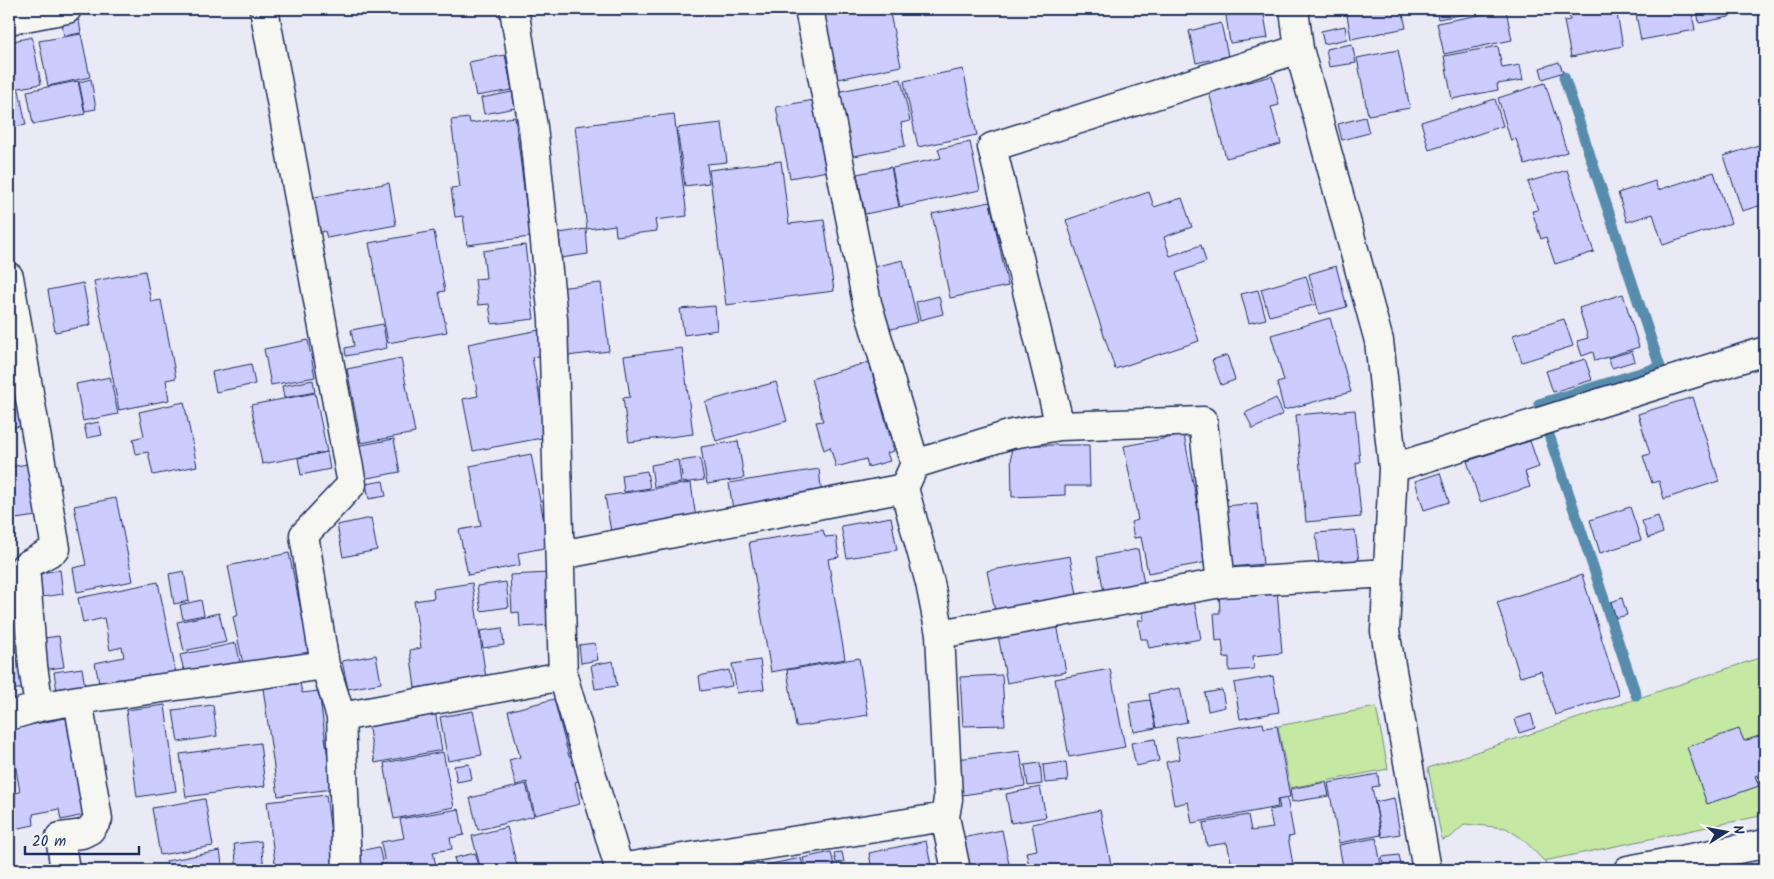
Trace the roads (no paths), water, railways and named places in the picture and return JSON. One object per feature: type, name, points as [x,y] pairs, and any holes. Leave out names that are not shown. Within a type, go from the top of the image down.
[{"type":"street","points":[[9,20],[67,9]]},
{"type":"street","points":[[264,9],[352,484],[304,535],[325,665],[341,717],[347,870]]},
{"type":"street","points":[[514,9],[533,127],[553,319],[563,676],[615,869],[945,817]]},
{"type":"street","points":[[809,9],[867,303],[909,476],[940,634],[948,799],[945,817],[956,870]]},
{"type":"street","points":[[1294,9],[1299,49],[1380,342],[1393,468],[1385,631],[1427,870]]},
{"type":"street","points":[[1060,426],[992,147],[1299,49]]},
{"type":"street","points":[[9,277],[56,549],[24,566],[33,666],[39,707]]},
{"type":"street","points":[[1393,468],[1765,351]]},
{"type":"street","points":[[561,555],[909,476],[1012,434],[1060,426],[1203,421],[1221,583]]},
{"type":"street","points":[[940,634],[1221,583],[1388,573]]},
{"type":"street","points":[[9,716],[39,707],[78,700],[325,665]]},
{"type":"street","points":[[341,717],[563,676]]},
{"type":"street","points":[[65,870],[60,837],[82,834],[90,830],[98,819],[78,700]]},
{"type":"street","points":[[1628,870],[1765,844]]},
{"type":"waterway","points":[[1539,404],[1660,367],[1564,77]]},
{"type":"waterway","points":[[1548,432],[1636,695]]}]
